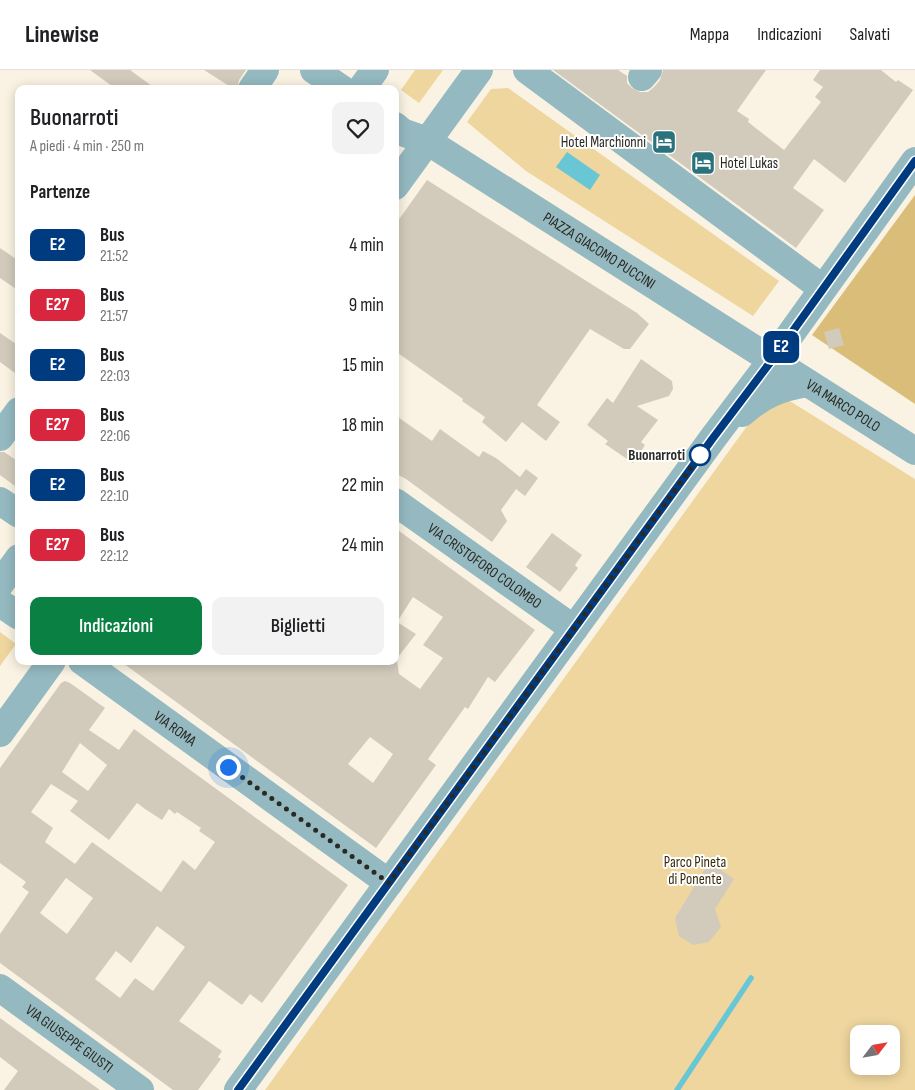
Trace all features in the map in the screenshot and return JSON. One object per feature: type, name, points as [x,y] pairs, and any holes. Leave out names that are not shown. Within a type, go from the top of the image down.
[{"type":"street","points":[[255,85],[265,70]]},
{"type":"street","points":[[314,70],[336,85]]},
{"type":"street","points":[[364,85],[375,70]]},
{"type":"street","points":[[399,180],[479,70]]},
{"type":"street","points":[[526,70],[822,288]]},
{"type":"street","name":"PIAZZA GIACOMO PUCCINI","points":[[399,129],[427,141],[772,360]]},
{"type":"street","points":[[238,1090],[713,438],[772,360],[915,161]]},
{"type":"street","name":"VIA MARCO POLO","points":[[772,360],[915,451]]},
{"type":"street","points":[[713,438],[753,403],[769,393],[807,383]]},
{"type":"street","points":[[0,437],[15,416]]},
{"type":"street","points":[[0,501],[15,511]]},
{"type":"street","name":"VIA CRISTOFORO COLOMBO","points":[[399,505],[574,629]]},
{"type":"street","points":[[0,584],[15,563]]},
{"type":"street","points":[[0,603],[15,613]]},
{"type":"street","points":[[0,733],[49,665]]},
{"type":"street","name":"VIA ROMA","points":[[88,665],[389,883]]},
{"type":"street","name":"VIA GIUSEPPE GIUSTI","points":[[0,988],[140,1090]]},
{"type":"green space","points":[[415,70],[443,70],[419,103],[401,90]]},
{"type":"green space","points":[[508,88],[779,281],[753,316],[526,171],[467,122],[491,89]]},
{"type":"green space","name":"Parco Pineta di Ponente","points":[[785,398],[915,479],[915,1090],[265,1090],[758,411]]},
{"type":"green space","points":[[0,632],[15,643],[15,645],[0,666]]},
{"type":"shaded area","points":[[915,195],[915,404],[812,335]]},
{"type":"water","points":[[567,152],[600,175],[590,190],[556,167]]},
{"type":"building","points":[[90,70],[130,70],[151,85],[111,85]]},
{"type":"building","points":[[204,70],[246,70],[238,85],[228,85]]},
{"type":"building","points":[[553,70],[618,70],[627,76],[627,83],[632,88],[640,92],[648,92],[660,80],[663,70],[766,70],[737,111],[749,119],[748,122],[784,150],[821,102],[815,97],[823,87],[813,80],[820,70],[881,70],[896,82],[898,80],[913,90],[845,183],[814,159],[793,188],[824,210],[796,248]]},
{"type":"building","points":[[427,180],[637,313],[649,324],[630,349],[624,349],[590,329],[537,405],[560,422],[546,441],[522,422],[506,442],[482,422],[485,417],[399,354],[399,219]]},
{"type":"building","points":[[0,248],[15,258],[15,288],[0,278]]},
{"type":"building","points":[[839,328],[844,345],[829,349],[824,332]]},
{"type":"building","points":[[0,333],[15,343],[15,373],[0,362]]},
{"type":"building","points":[[641,359],[672,381],[673,389],[669,396],[637,406],[658,420],[641,442],[645,445],[633,463],[605,444],[608,441],[587,425],[607,398],[613,403]]},
{"type":"building","points":[[399,418],[432,441],[440,429],[479,457],[483,451],[496,458],[520,477],[526,469],[538,478],[525,496],[516,489],[501,510],[507,521],[492,542],[399,475]]},
{"type":"building","points":[[0,452],[4,452],[15,459],[15,486],[0,475]]},
{"type":"building","points":[[399,531],[535,630],[495,682],[488,677],[468,709],[465,707],[428,759],[436,765],[376,848],[125,665],[398,665],[399,674],[420,689],[443,658],[423,645],[443,617],[413,597],[399,619]],"holes":[[[370,737],[393,754],[373,783],[348,764]]]},
{"type":"building","points":[[552,533],[582,555],[575,565],[578,568],[560,592],[526,567]]},
{"type":"building","points":[[399,623],[416,634],[399,656]]},
{"type":"building","points":[[65,681],[70,683],[105,708],[89,730],[119,750],[134,729],[348,885],[262,1003],[250,994],[242,1005],[209,981],[179,1021],[222,1051],[218,1057],[221,1059],[198,1090],[173,1090],[0,963],[0,934],[29,892],[22,887],[26,882],[0,863],[0,768],[61,683]],"holes":[[[80,743],[107,765],[88,791],[62,772]],[[51,784],[78,801],[70,811],[109,840],[137,803],[162,820],[169,809],[175,814],[177,812],[201,828],[199,831],[215,842],[195,870],[183,860],[161,892],[92,842],[75,864],[45,842],[53,828],[31,812]],[[66,878],[93,898],[67,934],[40,913]],[[157,926],[185,947],[153,991],[135,978],[120,998],[95,979],[116,951],[131,963]]]},
{"type":"building","points":[[709,862],[734,879],[715,909],[721,927],[709,942],[693,945],[679,936],[675,918]]},
{"type":"building","points":[[0,1018],[100,1090],[4,1090],[18,1071],[0,1057]]},
{"type":"waterway","points":[[677,1090],[751,978]]},
{"type":"bus line","name":"E2","points":[[238,1090],[713,438],[772,360],[915,161]]},
{"type":"place","name":"Hotel Marchionni","points":[[664,142]]},
{"type":"place","name":"Hotel Lukas","points":[[703,163]]},
{"type":"place","name":"Buonarroti","points":[[700,455]]},
{"type":"route","points":[[228,767],[389,883],[702,453],[700,455]]}]
